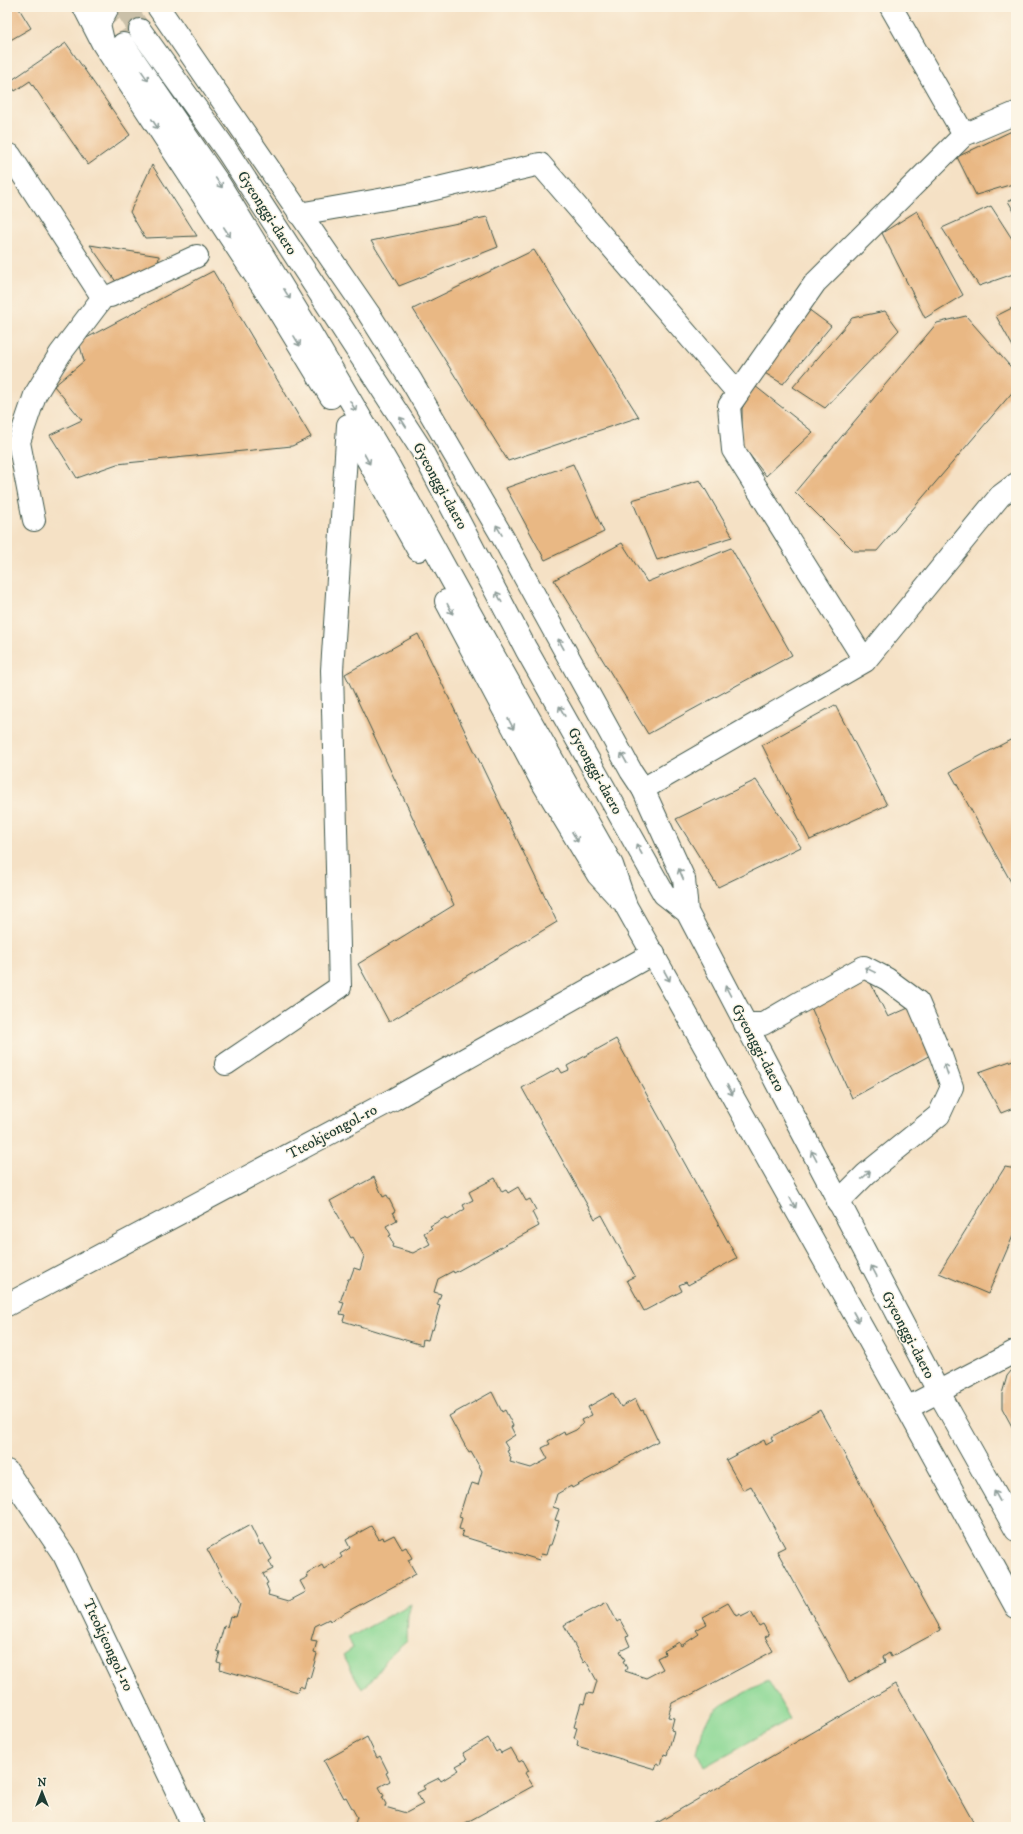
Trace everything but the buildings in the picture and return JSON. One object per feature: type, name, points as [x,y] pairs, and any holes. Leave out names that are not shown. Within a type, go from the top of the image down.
[{"type":"main road","points":[[84,7],[113,44]]},
{"type":"main road","points":[[108,7],[99,24],[113,44]]},
{"type":"main road","points":[[158,7],[412,382],[502,536],[631,771],[643,789],[684,879],[687,912]]},
{"type":"main road","points":[[891,7],[964,135]]},
{"type":"main road","name":"Gyeonggi-daero","points":[[140,30],[227,151],[421,449],[526,649],[664,894],[687,912],[938,1391],[1016,1530]]},
{"type":"main road","name":"Gyeonggi-daero","points":[[113,44],[348,424],[444,598],[541,780],[598,875],[626,906],[654,953],[908,1408],[1016,1607]]},
{"type":"main road","name":"Gyeonggi-daero","points":[[113,44],[220,185],[310,332],[385,460],[477,627],[612,865],[626,906]]},
{"type":"main road","points":[[865,661],[733,450],[729,406],[815,283],[964,135],[1016,113]]},
{"type":"main road","points":[[7,156],[10,155],[101,295],[110,296],[197,256]]},
{"type":"main road","points":[[299,214],[413,194],[540,164],[738,393]]},
{"type":"main road","points":[[34,520],[19,442],[35,395],[60,354],[104,296]]},
{"type":"main road","points":[[226,1064],[340,987],[332,670],[348,424]]},
{"type":"main road","points":[[643,789],[865,661],[1000,496],[1016,484]]},
{"type":"main road","name":"Tteokjeongol-ro","points":[[7,1305],[394,1099],[654,953]]},
{"type":"main road","points":[[745,1024],[763,1024],[864,967],[887,979],[918,1002],[941,1056],[952,1087],[939,1115],[866,1174],[838,1202]]},
{"type":"main road","points":[[908,1408],[1016,1351]]},
{"type":"main road","name":"Tteokjeongol-ro","points":[[7,1471],[64,1555],[194,1827]]},
{"type":"green space","points":[[411,1604],[408,1616],[407,1640],[389,1656],[371,1681],[362,1689],[343,1655],[353,1648],[348,1638]]},
{"type":"green space","points":[[768,1680],[790,1719],[704,1767],[697,1752],[703,1729],[710,1715],[722,1705]]},
{"type":"tunnel","points":[[98,7],[123,44]]},
{"type":"tunnel","points":[[125,7],[140,30]]}]
